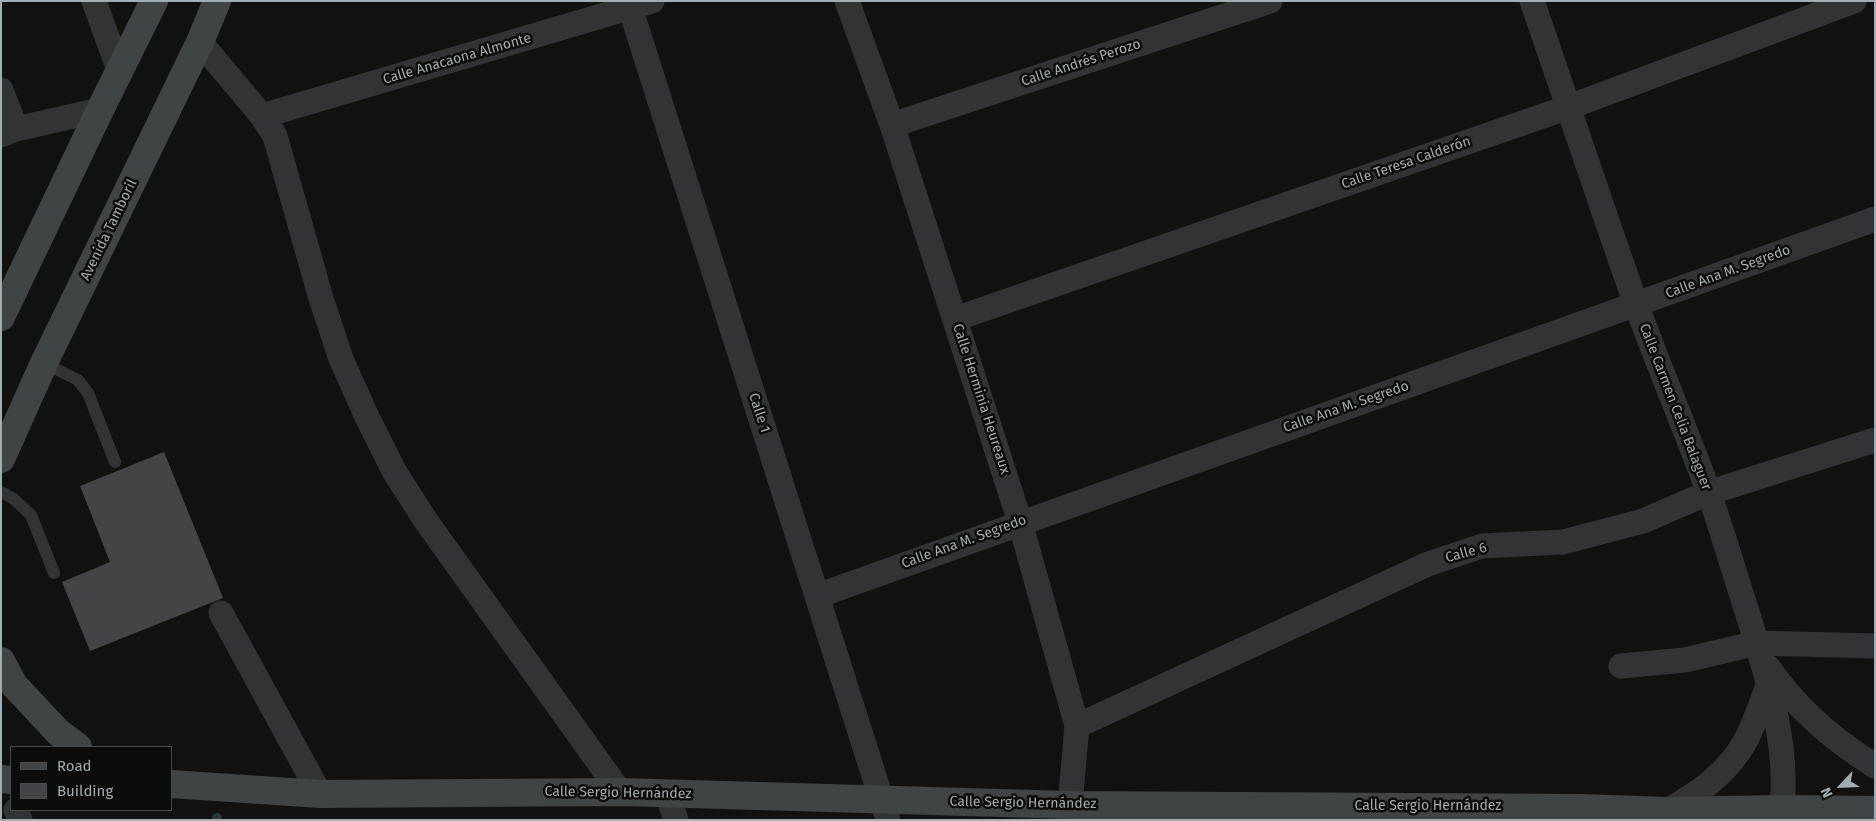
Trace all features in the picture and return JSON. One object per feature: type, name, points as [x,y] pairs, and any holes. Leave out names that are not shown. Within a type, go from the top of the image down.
[{"type":"street","points":[[94,1],[119,70]]},
{"type":"street","points":[[1,317],[154,1]]},
{"type":"street","name":"Avenida Tamboril","points":[[1,459],[44,363],[200,42],[217,1]]},
{"type":"street","name":"Calle Herminia Heureaux","points":[[847,1],[892,125],[1020,522],[1076,726],[1070,805]]},
{"type":"street","name":"Calle Andrés Perozo","points":[[892,125],[1270,1]]},
{"type":"street","name":"Calle Carmen Celia Balaguer","points":[[1532,1],[1636,305],[1708,493],[1760,651],[1776,714],[1780,744],[1783,774],[1780,814]]},
{"type":"street","name":"Calle Teresa Calderón","points":[[955,319],[1569,107],[1854,1]]},
{"type":"street","name":"Calle Anacaona Almonte","points":[[262,116],[641,4]]},
{"type":"street","name":"Calle 1","points":[[641,4],[817,596],[885,810]]},
{"type":"street","points":[[200,42],[273,131],[278,143],[320,296],[341,359],[394,471],[421,515],[620,792]]},
{"type":"street","points":[[1,90],[9,132],[100,110]]},
{"type":"street","name":"Calle Ana M. Segredo","points":[[817,596],[1020,522],[1875,219]]},
{"type":"street","name":"Calle 6","points":[[1076,726],[1428,564],[1482,546],[1563,542],[1643,521],[1708,493],[1875,440]]},
{"type":"street","points":[[221,613],[320,794]]},
{"type":"street","points":[[1621,666],[1760,651],[1875,646]]},
{"type":"street","points":[[1760,651],[1780,685],[1803,710],[1828,733],[1875,766]]},
{"type":"street","points":[[1,661],[14,685],[58,732],[77,746]]},
{"type":"street","points":[[1658,814],[1713,782],[1732,762],[1747,738],[1768,686]]},
{"type":"street","name":"Calle Sergio Hernández","points":[[172,784],[320,794],[620,792],[885,810],[1070,805],[1140,812],[1780,814],[1875,810]]},
{"type":"street","points":[[667,794],[676,820]]},
{"type":"lane","points":[[44,363],[78,380],[88,393],[115,462]]},
{"type":"lane","points":[[1,492],[14,498],[30,515],[54,573]]},
{"type":"building","points":[[164,452],[223,598],[90,651],[62,582],[110,562],[80,486]]}]
